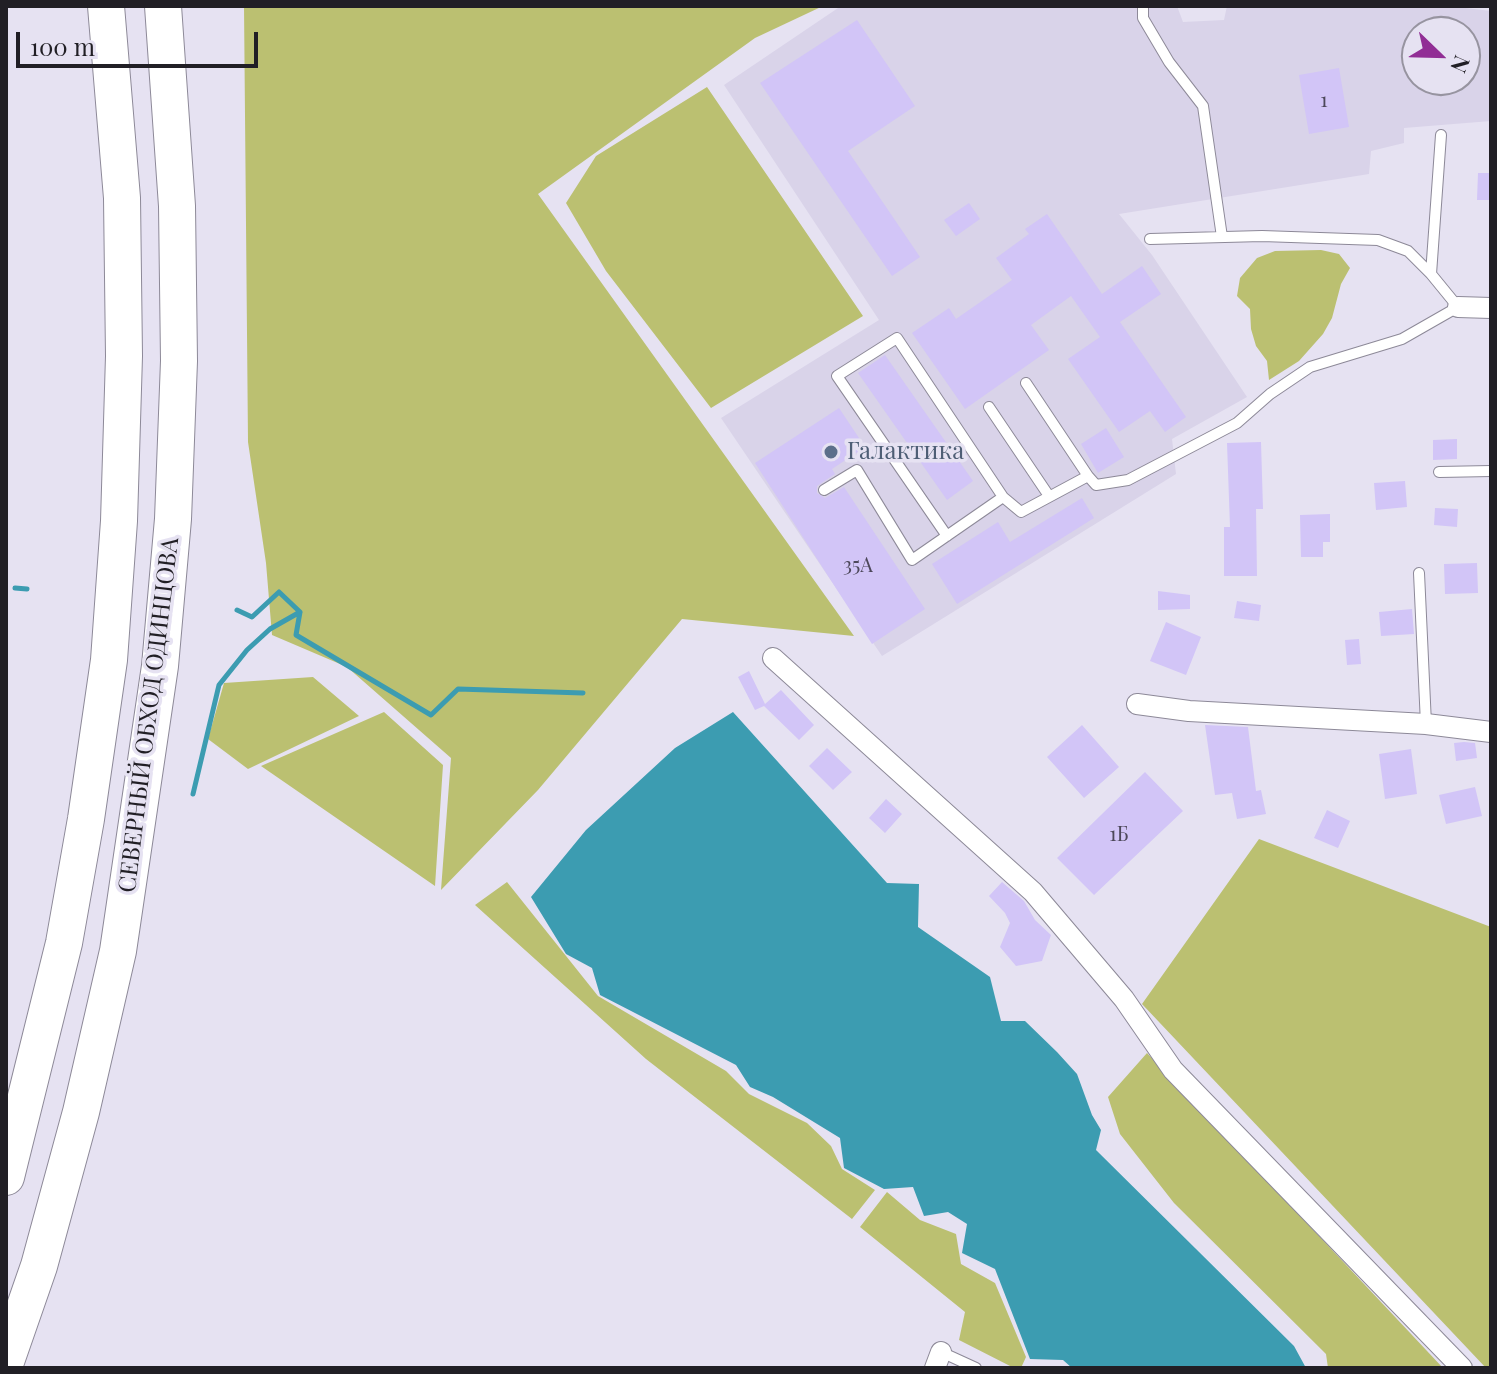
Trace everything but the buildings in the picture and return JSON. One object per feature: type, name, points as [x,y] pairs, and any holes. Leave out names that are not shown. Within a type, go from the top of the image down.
[{"type":"highway","name":"СЕВЕРНЫЙ ОБХОД ОДИНЦОВА","points":[[6,1177],[64,943],[109,660],[119,521],[124,356],[122,198],[106,6]]},
{"type":"highway","name":"СЕВЕРНЫЙ ОБХОД ОДИНЦОВА","points":[[6,1361],[39,1266],[81,1112],[118,951],[160,666],[173,519],[179,361],[177,206],[163,6]]},
{"type":"street","points":[[1458,307],[1491,308]]},
{"type":"street","points":[[773,658],[1033,892],[1124,999],[1173,1070],[1462,1368]]},
{"type":"street","points":[[1137,704],[1189,711],[1426,724],[1491,732]]},
{"type":"lane","points":[[1143,6],[1143,18],[1169,62],[1203,106],[1222,237]]},
{"type":"lane","points":[[1431,274],[1441,135]]},
{"type":"lane","points":[[1026,383],[1096,485],[1128,480],[1237,423],[1270,394],[1310,367],[1402,339],[1458,307],[1408,251],[1378,240],[1150,239]]},
{"type":"lane","points":[[947,536],[837,376],[897,338],[1003,497],[1021,512],[1088,476]]},
{"type":"lane","points":[[989,407],[1049,496]]},
{"type":"lane","points":[[824,490],[857,470],[912,560],[1003,497]]},
{"type":"lane","points":[[1439,472],[1491,471]]},
{"type":"lane","points":[[1419,573],[1426,724]]},
{"type":"lane","points":[[938,1360],[976,1368]]},
{"type":"shaded area","points":[[841,6],[1177,6],[1183,22],[1224,20],[1227,6],[1448,6],[1491,11],[1491,121],[1404,128],[1404,143],[1371,151],[1369,174],[1119,214],[1152,255],[1247,397],[1172,439],[1176,474],[882,656],[721,418],[879,320],[724,85]]},
{"type":"green space","points":[[244,6],[823,6],[755,38],[538,194],[854,636],[682,619],[538,790],[441,890],[451,758],[347,667],[272,635],[266,563],[248,442]]},
{"type":"green space","points":[[707,87],[863,316],[711,408],[606,271],[566,203],[596,156]]},
{"type":"green space","points":[[1321,250],[1339,254],[1350,268],[1341,284],[1332,318],[1323,334],[1299,361],[1269,380],[1267,361],[1256,346],[1251,329],[1250,309],[1237,296],[1240,278],[1257,258],[1275,251]]},
{"type":"green space","points":[[313,677],[359,716],[248,769],[208,739],[224,683]]},
{"type":"green space","points":[[384,712],[443,765],[435,886],[261,766]]},
{"type":"green space","points":[[1259,839],[1491,927],[1491,1368],[1486,1368],[1142,1004]]},
{"type":"green space","points":[[507,882],[598,996],[726,1071],[749,1094],[807,1123],[831,1146],[842,1169],[875,1190],[852,1219],[646,1059],[475,905]]},
{"type":"green space","points":[[1147,1053],[1443,1368],[1328,1368],[1326,1354],[1174,1203],[1120,1134],[1108,1097]]},
{"type":"green space","points":[[887,1192],[920,1220],[956,1234],[961,1264],[995,1283],[1026,1357],[1021,1368],[1014,1368],[959,1340],[965,1312],[860,1227]]},
{"type":"water","points":[[733,712],[887,883],[919,884],[918,927],[990,977],[1001,1021],[1025,1021],[1077,1074],[1101,1130],[1096,1150],[1294,1346],[1306,1368],[1072,1368],[1063,1360],[1030,1359],[995,1269],[962,1253],[967,1224],[948,1212],[924,1216],[913,1187],[884,1189],[844,1168],[840,1138],[773,1097],[750,1087],[736,1065],[600,995],[592,968],[566,954],[531,897],[586,830],[675,748]]},
{"type":"waterway","points":[[15,588],[27,589]]},
{"type":"waterway","points":[[237,610],[252,617],[279,592],[300,612],[296,635],[431,715],[458,689],[583,693]]},
{"type":"waterway","points":[[193,794],[219,685],[247,650],[270,629],[300,612]]},
{"type":"place","name":"Галактика","points":[[831,452]]}]
